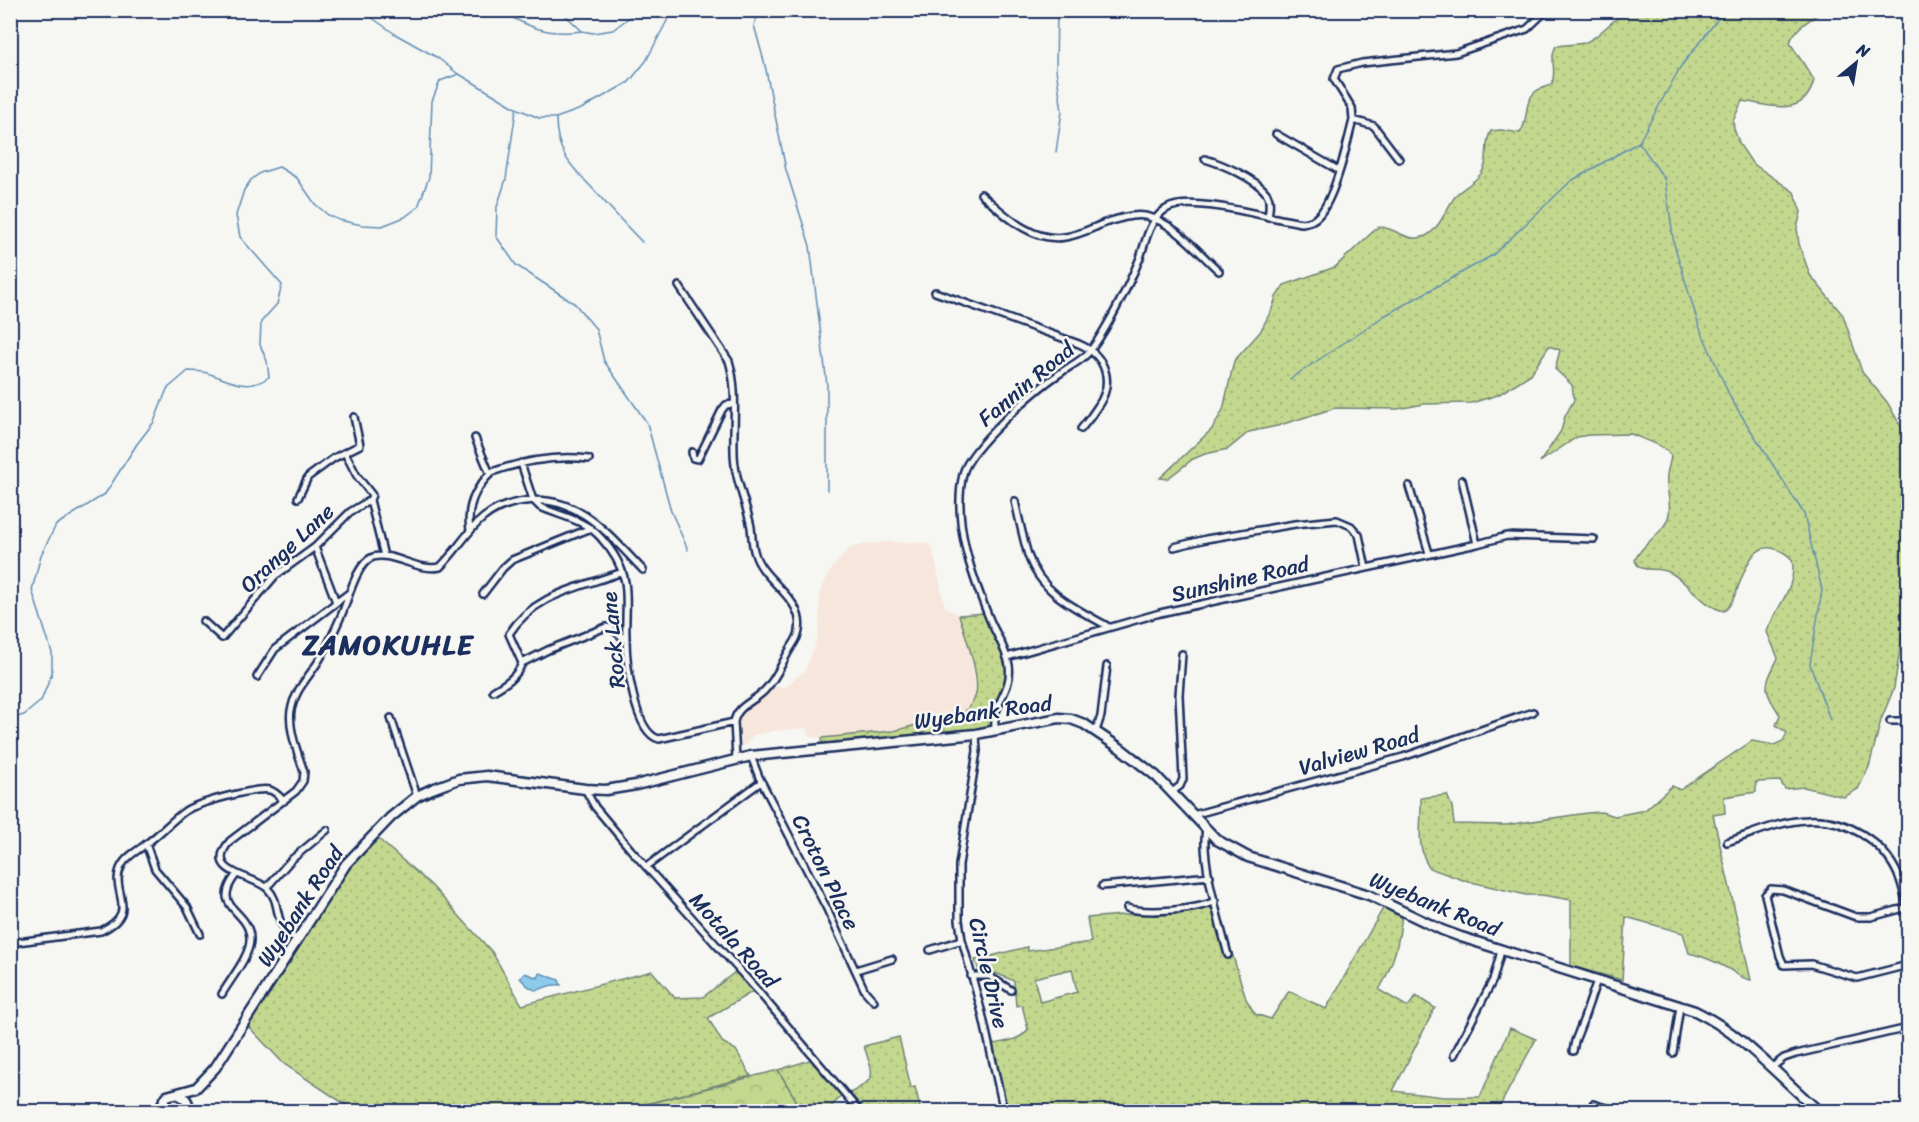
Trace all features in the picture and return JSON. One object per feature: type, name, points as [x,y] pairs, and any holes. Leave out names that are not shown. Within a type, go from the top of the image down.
[{"type":"street","points":[[1155,220],[1168,208],[1186,204],[1204,205],[1302,223],[1316,219],[1325,206],[1353,120],[1352,108],[1334,79],[1335,71],[1342,66],[1456,53],[1527,29],[1547,10]]},
{"type":"street","points":[[1353,120],[1374,126],[1399,159]]},
{"type":"street","points":[[1276,134],[1338,170]]},
{"type":"street","points":[[1205,159],[1230,167],[1264,190],[1269,202],[1269,217]]},
{"type":"street","points":[[981,194],[1026,229],[1057,237],[1079,233],[1130,216],[1144,216],[1177,232],[1219,271]]},
{"type":"street","name":"Fannin Road","points":[[995,730],[995,714],[1009,682],[1007,657],[977,587],[963,532],[960,498],[963,473],[972,455],[1002,423],[1091,350],[1120,301],[1155,220]]},
{"type":"street","points":[[679,286],[729,361],[735,404],[735,464],[757,561],[794,606],[800,625],[797,639],[778,672],[761,694],[739,709],[734,722],[736,758]]},
{"type":"street","points":[[935,292],[1091,350],[1098,356],[1106,376],[1104,392],[1098,406],[1081,429]]},
{"type":"street","points":[[692,452],[693,458],[696,460],[699,458],[726,405],[735,404]]},
{"type":"street","points":[[298,498],[308,477],[333,458],[360,445],[354,417]]},
{"type":"street","points":[[475,438],[490,474]]},
{"type":"street","points":[[345,453],[371,498],[384,556]]},
{"type":"street","points":[[470,530],[468,517],[470,503],[490,474],[521,463],[568,457],[589,459]]},
{"type":"street","points":[[521,463],[533,500]]},
{"type":"street","points":[[1462,480],[1476,541]]},
{"type":"street","points":[[1409,486],[1429,554]]},
{"type":"street","name":"Orange Lane","points":[[203,621],[222,638],[275,576],[315,547],[350,512],[371,498]]},
{"type":"street","points":[[298,940],[281,922],[274,897],[267,887],[236,875],[227,868],[223,857],[226,846],[296,791],[304,778],[291,721],[294,700],[330,639],[361,566],[372,557],[384,556],[428,568],[440,567],[470,530],[483,518],[506,504],[533,500],[552,501],[566,505],[589,516],[643,570]]},
{"type":"street","name":"Rock Lane","points":[[533,500],[540,507],[591,528],[610,550],[622,572],[627,593],[626,640],[633,695],[648,733],[662,739],[734,722]]},
{"type":"street","points":[[1015,501],[1028,556],[1039,577],[1057,596],[1109,627]]},
{"type":"street","points":[[1174,547],[1206,539],[1301,523],[1337,520],[1351,526],[1359,535],[1366,568]]},
{"type":"street","points":[[483,594],[497,574],[512,560],[591,528]]},
{"type":"street","name":"Sunshine Road","points":[[1007,657],[1160,613],[1429,554],[1476,541],[1507,536],[1594,539]]},
{"type":"street","points":[[315,547],[336,602]]},
{"type":"street","points":[[522,663],[509,634],[538,603],[546,598],[622,572]]},
{"type":"street","points":[[257,677],[275,649],[351,592]]},
{"type":"street","points":[[493,691],[514,677],[522,663],[606,627],[626,640]]},
{"type":"street","points":[[1172,792],[1180,786],[1184,779],[1179,695],[1182,654]]},
{"type":"street","points":[[1096,731],[1101,716],[1107,666]]},
{"type":"street","name":"Valview Road","points":[[1193,815],[1404,757],[1533,712]]},
{"type":"street","points":[[391,718],[417,796]]},
{"type":"street","name":"Wyebank Road","points":[[188,1109],[196,1088],[221,1060],[346,864],[391,817],[417,796],[444,784],[476,776],[499,776],[585,789],[621,788],[736,758],[976,734],[1034,721],[1065,718],[1078,721],[1096,731],[1146,767],[1206,829],[1228,848],[1248,857],[1369,895],[1442,930],[1501,951],[1680,1006],[1719,1024],[1820,1112]]},
{"type":"street","points":[[1890,721],[1908,721]]},
{"type":"street","name":"Circle Drive","points":[[976,734],[977,751],[959,865],[959,920],[1004,1112]]},
{"type":"street","name":"Croton Place","points":[[751,756],[761,782],[784,823],[866,991],[874,1001]]},
{"type":"street","points":[[646,867],[761,782]]},
{"type":"street","points":[[10,943],[101,931],[113,925],[122,913],[124,905],[118,885],[121,867],[130,855],[186,811],[247,791],[266,789],[276,793],[284,801]]},
{"type":"street","name":"Motala Road","points":[[585,789],[595,807],[646,867],[757,990],[860,1112]]},
{"type":"street","points":[[1727,842],[1792,822],[1806,820],[1844,825],[1866,836],[1884,853],[1899,876],[1908,907],[1863,918],[1775,888],[1769,890],[1765,895],[1780,956],[1784,965],[1811,963],[1857,978],[1908,965]]},
{"type":"street","points":[[1206,829],[1204,838],[1210,876],[1228,955]]},
{"type":"street","points":[[267,887],[291,860],[327,830]]},
{"type":"street","points":[[146,844],[155,869],[187,907],[200,934]]},
{"type":"street","points":[[222,994],[248,952],[250,941],[247,923],[227,901],[228,889],[236,875]]},
{"type":"street","points":[[1102,885],[1210,876]]},
{"type":"street","points":[[1127,908],[1147,912],[1196,907],[1215,901]]},
{"type":"street","points":[[930,950],[962,940]]},
{"type":"street","points":[[1454,1055],[1493,981],[1501,951]]},
{"type":"street","points":[[856,970],[892,959]]},
{"type":"street","points":[[971,976],[989,976],[1011,990]]},
{"type":"street","points":[[1573,1051],[1597,980]]},
{"type":"street","points":[[1672,1053],[1680,1006]]},
{"type":"street","points":[[1771,1068],[1784,1058],[1796,1054],[1908,1028]]},
{"type":"street","points":[[155,1112],[163,1108],[167,1096],[196,1088]]},
{"type":"street","points":[[176,1094],[185,1098],[188,1109]]},
{"type":"street","points":[[1593,1104],[1619,1112]]},
{"type":"shaded area","points":[[889,542],[926,543],[932,547],[945,607],[959,615],[971,656],[977,695],[964,713],[893,731],[848,737],[810,737],[806,728],[779,730],[753,735],[745,746],[737,748],[738,713],[776,687],[785,687],[805,671],[819,629],[820,590],[833,567],[850,548]]},
{"type":"green space","points":[[1625,11],[1823,11],[1799,28],[1790,43],[1814,80],[1810,92],[1795,105],[1786,107],[1742,101],[1733,121],[1734,129],[1740,145],[1752,163],[1794,192],[1801,212],[1797,228],[1799,244],[1810,275],[1843,315],[1862,372],[1887,402],[1903,430],[1908,475],[1908,507],[1903,517],[1908,525],[1908,616],[1903,630],[1894,688],[1881,720],[1869,767],[1858,789],[1844,797],[1804,787],[1785,789],[1780,781],[1756,782],[1756,792],[1724,797],[1725,813],[1713,815],[1751,980],[1712,961],[1689,953],[1683,933],[1626,917],[1622,980],[1571,966],[1571,900],[1526,895],[1463,880],[1429,868],[1422,850],[1421,798],[1447,795],[1452,807],[1454,824],[1506,825],[1601,812],[1615,816],[1645,810],[1672,786],[1680,790],[1752,741],[1774,745],[1783,741],[1787,733],[1776,725],[1780,715],[1770,698],[1767,687],[1778,658],[1767,632],[1789,588],[1793,570],[1792,560],[1784,552],[1772,548],[1762,549],[1754,554],[1730,605],[1724,611],[1709,605],[1671,573],[1660,569],[1645,569],[1637,565],[1635,560],[1638,554],[1662,529],[1668,518],[1670,508],[1667,472],[1671,456],[1658,445],[1631,434],[1589,435],[1577,437],[1540,462],[1561,431],[1565,416],[1574,400],[1572,385],[1555,369],[1560,350],[1549,346],[1531,374],[1498,395],[1471,403],[1424,404],[1398,409],[1335,408],[1249,432],[1228,449],[1193,459],[1167,479],[1160,478],[1212,429],[1223,410],[1234,361],[1260,332],[1284,285],[1335,267],[1378,227],[1413,238],[1425,236],[1431,232],[1457,194],[1482,172],[1491,131],[1520,133],[1531,96],[1537,90],[1552,84],[1553,55],[1556,46],[1585,43]]},
{"type":"green space","points":[[986,613],[1006,657],[1009,674],[995,714],[995,731],[823,749],[822,738],[893,731],[964,713],[974,699],[977,686],[971,654],[959,615]]},
{"type":"green space","points":[[374,835],[431,885],[492,952],[522,1005],[652,971],[675,998],[703,997],[739,969],[757,989],[708,1018],[722,1042],[736,1050],[751,1076],[620,1111],[596,1109],[583,1111],[577,1103],[556,1112],[355,1111],[284,1064],[245,1023],[338,878]]},
{"type":"green space","points":[[1386,903],[1402,911],[1395,952],[1389,971],[1379,990],[1408,1007],[1416,996],[1435,1008],[1393,1091],[1444,1097],[1480,1097],[1510,1028],[1536,1039],[1497,1111],[1005,1111],[989,1045],[1016,1039],[1028,1029],[1022,1005],[1016,1006],[1014,981],[991,971],[979,971],[975,960],[1027,947],[1028,951],[1091,942],[1087,918],[1218,907],[1246,999],[1255,1014],[1271,1019],[1289,991],[1326,1009]],"holes":[[[1072,969],[1077,992],[1040,1002],[1034,978]]]},
{"type":"green space","points":[[899,1037],[911,1088],[915,1087],[921,1111],[865,1111],[850,1093],[870,1079],[870,1063],[864,1046]]},
{"type":"green space","points":[[816,1058],[845,1092],[827,1111],[799,1111],[796,1100],[778,1070]]},
{"type":"green space","points":[[778,1070],[796,1100],[799,1111],[620,1111]]},
{"type":"water","points":[[525,973],[538,978],[540,973],[559,980],[561,985],[532,989],[520,978]]},
{"type":"waterway","points":[[361,10],[395,34],[438,58],[458,74]]},
{"type":"waterway","points":[[498,10],[538,29],[558,32],[582,31]]},
{"type":"waterway","points":[[560,10],[582,31],[593,33],[613,30],[636,12]]},
{"type":"waterway","points":[[630,10],[636,12],[638,10]]},
{"type":"waterway","points":[[10,719],[24,715],[41,701],[52,673],[52,653],[32,590],[41,555],[56,525],[105,494],[154,422],[167,389],[188,371],[205,372],[245,385],[261,382],[269,377],[267,361],[260,345],[261,322],[277,304],[282,285],[240,237],[236,215],[244,190],[251,180],[260,173],[279,167],[297,178],[315,204],[328,215],[339,220],[382,226],[405,217],[418,207],[429,177],[432,101],[440,81],[459,74],[516,108],[539,118],[556,118],[581,109],[629,82],[646,61],[670,15],[675,10]]},
{"type":"waterway","points":[[760,10],[754,25],[765,65],[786,170],[810,246],[827,385],[827,490]]},
{"type":"waterway","points":[[1056,152],[1062,111],[1056,69],[1057,10]]},
{"type":"waterway","points":[[1290,379],[1384,316],[1493,255],[1571,181],[1639,142],[1681,66],[1725,10]]},
{"type":"waterway","points":[[516,110],[506,179],[497,207],[496,236],[516,265],[575,304],[596,329],[604,361],[647,423],[671,511],[688,550]]},
{"type":"waterway","points":[[556,119],[559,141],[567,159],[642,242]]},
{"type":"waterway","points":[[1639,142],[1665,180],[1674,244],[1699,326],[1731,399],[1804,514],[1822,590],[1810,664],[1830,720]]},
{"type":"district","name":"ZAMOKUHLE","points":[[388,644]]}]
